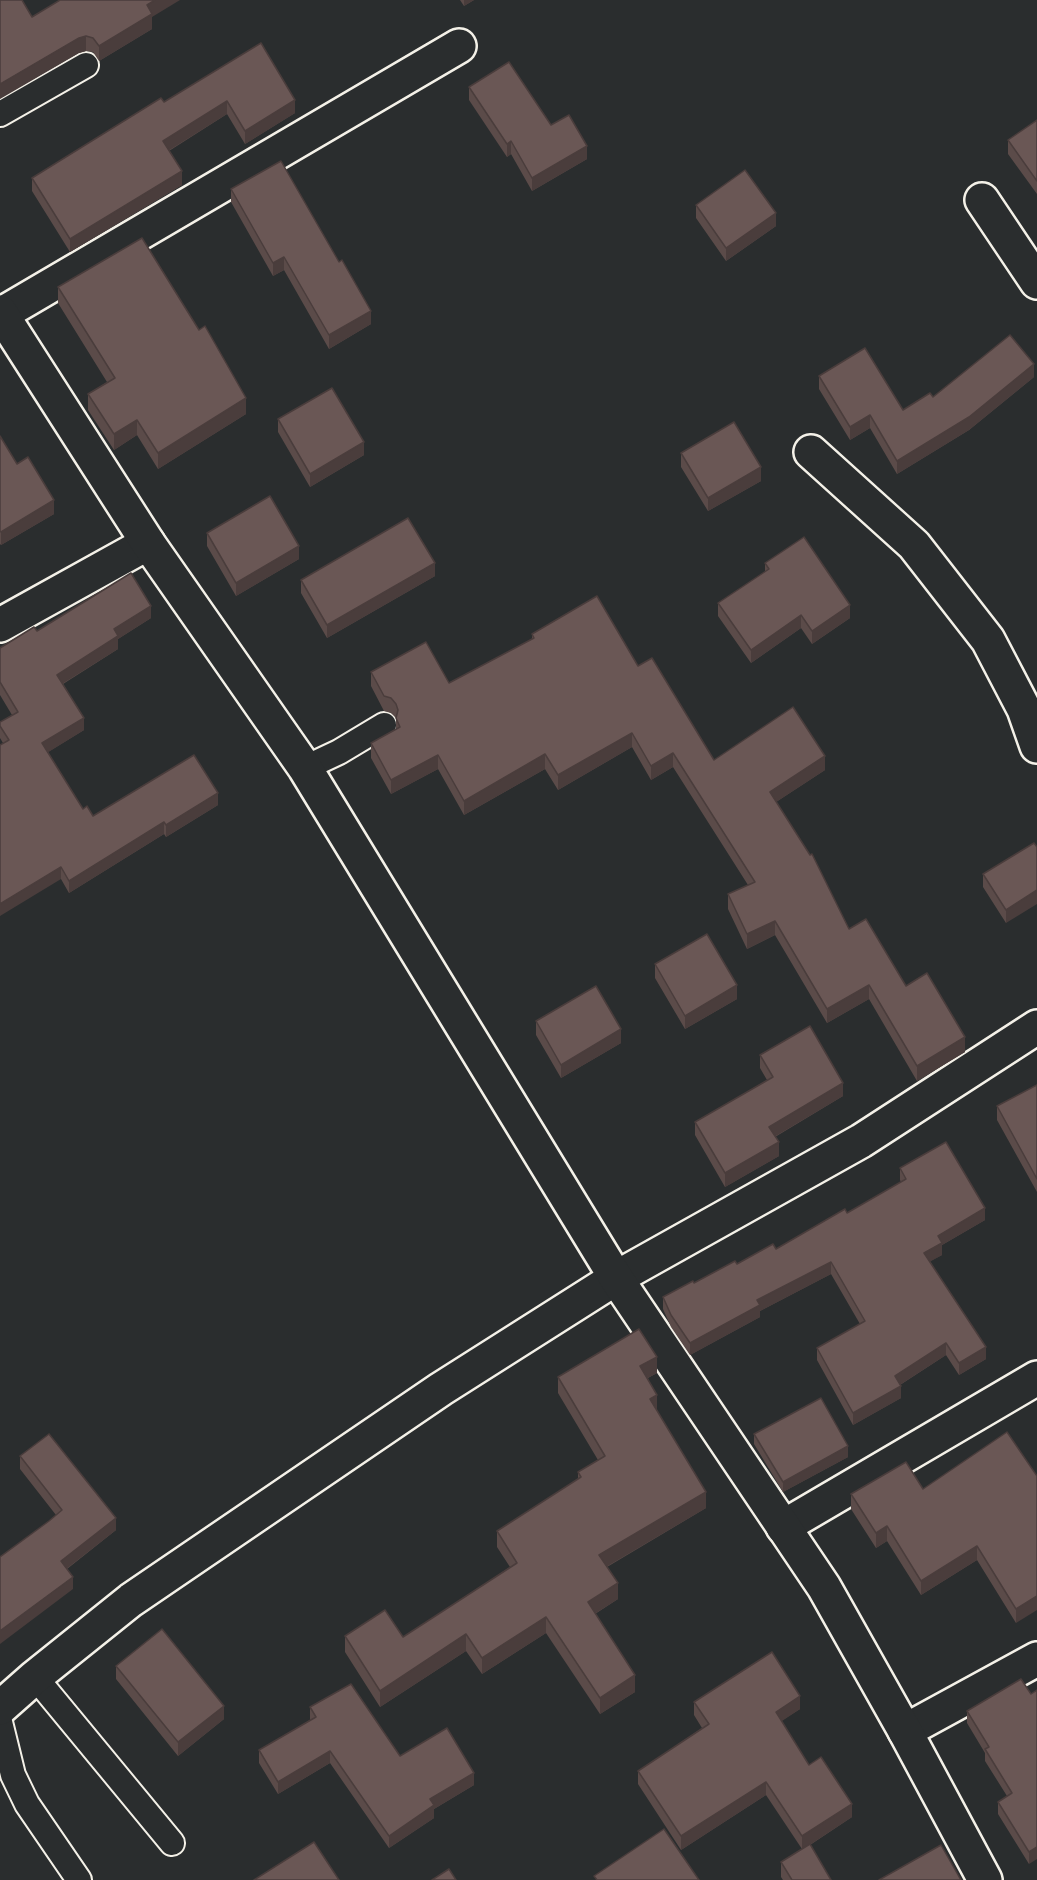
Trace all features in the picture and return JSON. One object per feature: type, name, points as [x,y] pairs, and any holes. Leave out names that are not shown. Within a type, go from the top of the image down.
[{"type":"street","points":[[459,46],[0,313],[148,543],[305,768],[616,1278],[824,1587],[985,1880]]},
{"type":"street","points":[[982,200],[1037,282]]},
{"type":"street","points":[[811,452],[914,545],[988,640],[1024,709],[1037,746]]},
{"type":"street","points":[[0,625],[148,543]]},
{"type":"street","points":[[0,1708],[131,1600],[441,1389],[616,1278],[861,1141],[1037,1027]]},
{"type":"street","points":[[783,1527],[1037,1378]]},
{"type":"street","points":[[905,1731],[1037,1659]]},
{"type":"lane","points":[[0,114],[86,65]]},
{"type":"lane","points":[[305,768],[339,752],[384,725]]},
{"type":"lane","points":[[35,1677],[172,1842]]},
{"type":"lane","points":[[0,1722],[13,1775],[27,1804],[79,1880]]},
{"type":"building","points":[[0,0],[22,0],[32,17],[60,0],[155,0],[147,5],[152,14],[99,46],[93,38],[86,36],[79,38],[0,84]]},
{"type":"building","points":[[261,43],[295,100],[245,131],[227,101],[163,141],[182,171],[70,239],[32,178],[161,98],[164,102]]},
{"type":"building","points":[[509,62],[551,125],[569,115],[587,146],[532,178],[511,141],[507,144],[469,87]]},
{"type":"building","points":[[1037,120],[1037,181],[1008,140]]},
{"type":"building","points":[[281,161],[339,262],[342,260],[371,311],[329,335],[284,257],[273,263],[231,189]]},
{"type":"building","points":[[745,170],[776,213],[726,248],[696,205]]},
{"type":"building","points":[[142,238],[199,330],[205,326],[246,398],[158,453],[137,420],[114,434],[88,394],[115,378],[58,287]]},
{"type":"building","points":[[1010,335],[1034,364],[969,417],[897,461],[870,415],[850,427],[819,376],[865,348],[903,410],[930,393],[933,397]]},
{"type":"building","points":[[332,388],[364,442],[310,474],[278,419]]},
{"type":"building","points":[[734,422],[761,467],[708,498],[681,453]]},
{"type":"building","points":[[0,436],[17,464],[28,457],[54,500],[1,532],[0,531]]},
{"type":"building","points":[[270,496],[299,546],[236,583],[207,533]]},
{"type":"building","points":[[408,518],[435,563],[327,625],[301,580]]},
{"type":"building","points":[[804,537],[850,605],[812,631],[801,615],[751,650],[718,603],[769,569],[765,563]]},
{"type":"building","points":[[131,573],[151,606],[114,629],[118,636],[57,675],[84,718],[42,743],[83,809],[87,806],[93,816],[194,755],[218,793],[166,825],[164,822],[69,881],[61,867],[0,904],[0,745],[9,740],[0,722],[18,712],[0,682],[0,648],[34,627],[37,631]]},
{"type":"building","points":[[597,596],[638,666],[652,658],[714,760],[793,707],[825,756],[770,792],[810,855],[812,854],[849,929],[866,919],[906,986],[927,973],[965,1037],[917,1066],[869,985],[827,1009],[775,921],[747,934],[728,894],[755,882],[673,753],[651,766],[632,733],[558,775],[545,754],[464,801],[438,755],[391,780],[371,743],[400,727],[396,718],[398,710],[391,698],[384,696],[371,672],[426,642],[449,683],[534,638],[532,634]]},
{"type":"building","points":[[1034,843],[1037,847],[1037,890],[1006,910],[983,874]]},
{"type":"building","points":[[707,934],[737,985],[685,1016],[655,964]]},
{"type":"building","points":[[596,986],[621,1029],[561,1065],[536,1021]]},
{"type":"building","points":[[810,1026],[843,1083],[769,1127],[779,1142],[725,1173],[695,1122],[773,1077],[760,1055]]},
{"type":"building","points":[[1037,1085],[1037,1179],[997,1106]]},
{"type":"building","points":[[946,1142],[985,1208],[938,1236],[942,1243],[924,1253],[986,1347],[959,1363],[946,1343],[895,1376],[901,1386],[853,1413],[817,1348],[865,1321],[831,1262],[757,1300],[760,1305],[690,1343],[671,1315],[663,1297],[735,1261],[737,1264],[773,1244],[776,1249],[845,1209],[847,1213],[906,1179],[900,1168]]},
{"type":"building","points":[[639,1329],[657,1357],[640,1366],[657,1395],[650,1399],[706,1492],[599,1555],[618,1583],[588,1602],[635,1675],[600,1698],[546,1617],[482,1658],[466,1634],[380,1691],[345,1636],[385,1610],[403,1637],[517,1563],[497,1531],[581,1477],[578,1472],[605,1456],[558,1377]]},
{"type":"building","points":[[821,1398],[848,1446],[783,1482],[754,1434]]},
{"type":"building","points":[[1007,1432],[1037,1476],[1037,1596],[1016,1609],[977,1546],[921,1581],[887,1526],[876,1533],[851,1494],[906,1462],[923,1489]]},
{"type":"building","points":[[49,1434],[116,1518],[61,1561],[73,1577],[0,1631],[0,1557],[62,1510],[20,1456]]},
{"type":"building","points":[[162,1629],[224,1706],[178,1742],[116,1666]]},
{"type":"building","points":[[772,1652],[800,1696],[776,1712],[809,1765],[821,1757],[852,1804],[802,1836],[766,1782],[681,1836],[638,1771],[709,1724],[694,1702]]},
{"type":"building","points":[[1021,1679],[1031,1694],[1037,1690],[1037,1847],[1029,1852],[998,1802],[1012,1793],[985,1749],[989,1747],[967,1711]]},
{"type":"building","points":[[351,1684],[400,1756],[447,1728],[474,1773],[430,1799],[434,1805],[389,1836],[330,1751],[278,1782],[259,1750],[316,1717],[310,1707]]},
{"type":"building","points":[[664,1829],[699,1880],[597,1880],[594,1876]]},
{"type":"building","points":[[314,1842],[339,1880],[254,1880]]},
{"type":"building","points":[[810,1844],[831,1880],[792,1880],[781,1862]]},
{"type":"building","points":[[941,1845],[961,1880],[879,1880]]},
{"type":"building","points":[[449,1869],[456,1880],[432,1880]]}]
